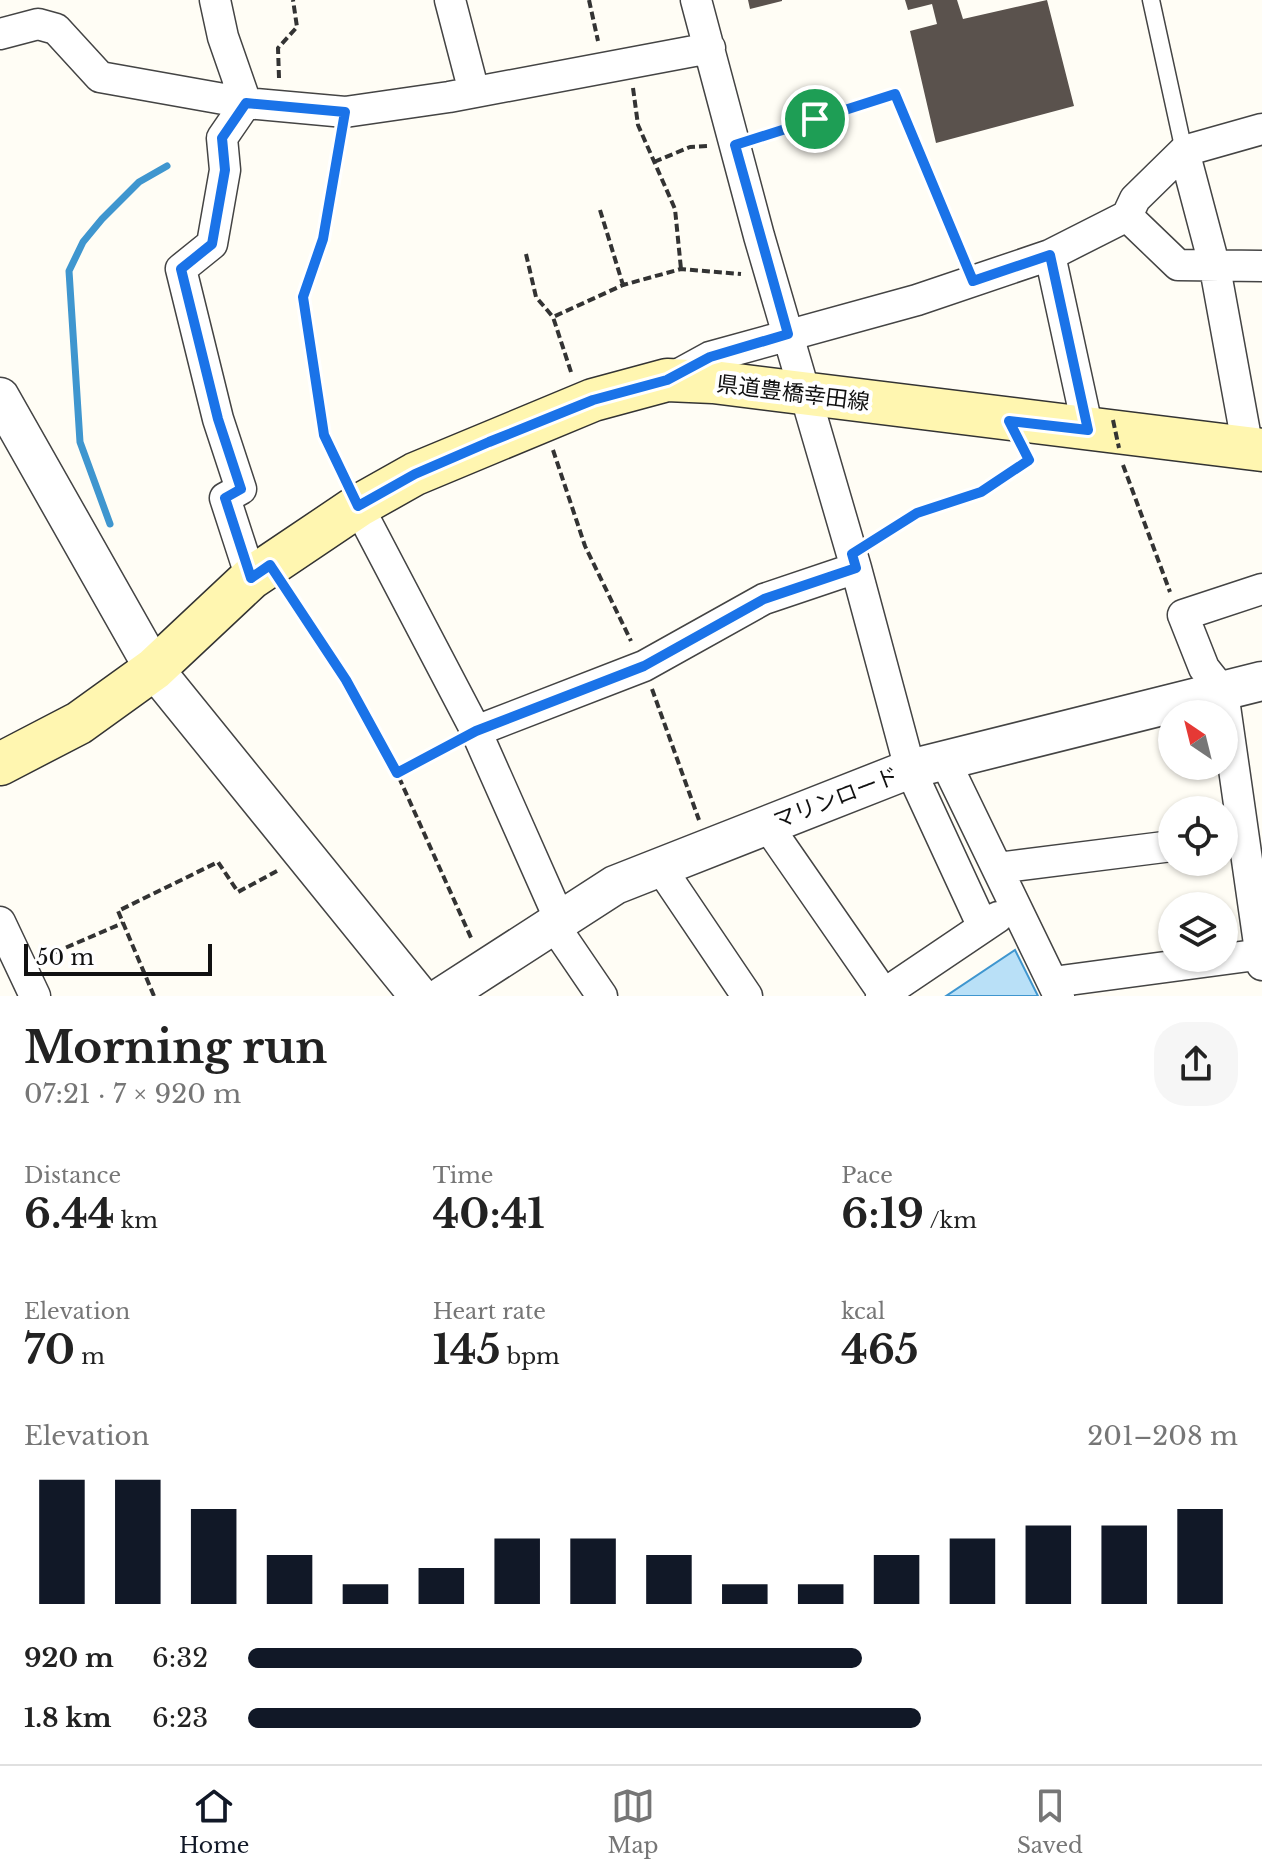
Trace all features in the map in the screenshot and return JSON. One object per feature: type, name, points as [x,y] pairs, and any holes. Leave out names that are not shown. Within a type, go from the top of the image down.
[{"type":"main road","name":"県道豊橋幸田線","points":[[0,764],[79,723],[154,669],[260,571],[358,506],[415,474],[582,405],[667,380],[713,382],[1009,421],[1100,425],[1255,450]]},
{"type":"street","points":[[215,0],[223,37],[246,103]]},
{"type":"street","points":[[450,0],[474,92]]},
{"type":"street","points":[[696,0],[771,276],[854,561],[983,927]]},
{"type":"street","points":[[0,34],[38,24],[56,29],[100,77],[246,103],[345,112],[474,92],[710,48]]},
{"type":"street","points":[[246,103],[222,138],[225,170],[212,244],[181,269],[218,419],[241,489],[225,498],[260,571]]},
{"type":"street","points":[[667,380],[710,357],[973,281],[1050,255],[1127,216],[1135,199],[1184,151],[1262,129]]},
{"type":"street","points":[[1184,151],[1215,268],[1255,450]]},
{"type":"street","points":[[1127,216],[1178,265],[1215,268],[1262,266]]},
{"type":"street","points":[[1050,255],[1100,425]]},
{"type":"street","points":[[0,397],[154,669],[419,996]]},
{"type":"street","points":[[358,506],[476,731],[556,921],[602,996]]},
{"type":"street","points":[[476,731],[644,666],[764,599],[854,561]]},
{"type":"street","points":[[1231,796],[1223,692],[1204,668],[1183,615],[1262,589]]},
{"type":"street","name":"マリンロード","points":[[462,987],[556,921],[615,885],[709,847],[927,764],[1262,681]]},
{"type":"street","points":[[927,764],[998,868],[1056,989],[1262,958],[1238,856]]},
{"type":"street","points":[[767,825],[882,995],[1016,905]]},
{"type":"street","points":[[998,868],[1158,848]]},
{"type":"street","points":[[660,867],[747,996]]},
{"type":"street","points":[[0,922],[35,996]]},
{"type":"lane","points":[[1151,0],[1184,151]]},
{"type":"path","points":[[280,106],[278,48],[297,27],[293,0]]},
{"type":"path","points":[[589,0],[675,209],[681,269]]},
{"type":"path","points":[[654,162],[690,147],[735,145],[895,94],[973,281]]},
{"type":"path","points":[[345,112],[323,239],[303,297],[324,435],[358,506]]},
{"type":"path","points":[[600,210],[623,285]]},
{"type":"path","points":[[526,254],[536,297],[553,317],[582,405]]},
{"type":"path","points":[[553,317],[623,285],[681,269],[771,276]]},
{"type":"path","points":[[544,421],[585,546],[644,666],[709,847]]},
{"type":"path","points":[[854,561],[917,513],[981,492],[1029,460],[1009,421]]},
{"type":"path","points":[[1100,425],[1167,586],[1183,615]]},
{"type":"path","points":[[260,571],[346,680],[397,773],[462,987]]},
{"type":"path","points":[[397,773],[476,731]]},
{"type":"path","points":[[154,996],[118,911],[218,862],[238,892],[306,856]]},
{"type":"path","points":[[21,966],[123,923]]},
{"type":"water","points":[[1015,950],[1038,996],[946,996]]},
{"type":"building","points":[[748,0],[782,0],[782,1],[750,9]]},
{"type":"building","points":[[905,0],[957,0],[963,19],[1047,0],[1074,106],[936,143],[910,31],[937,24],[932,4],[908,10]]},
{"type":"waterway","points":[[110,524],[80,442],[69,271],[83,242],[102,219],[139,182],[167,166]]},
{"type":"route","points":[[895,94],[973,281],[1050,255],[1088,430],[1009,421],[1029,460],[981,492],[917,513],[852,554],[856,568],[764,599],[644,666],[476,731],[397,773],[346,680],[270,565],[251,578],[225,498],[241,489],[218,419],[181,269],[212,244],[225,170],[222,138],[246,103],[345,112],[323,239],[303,297],[324,435],[358,506],[415,474],[593,400],[667,380],[710,357],[788,334],[735,145],[815,119],[895,94]]}]
